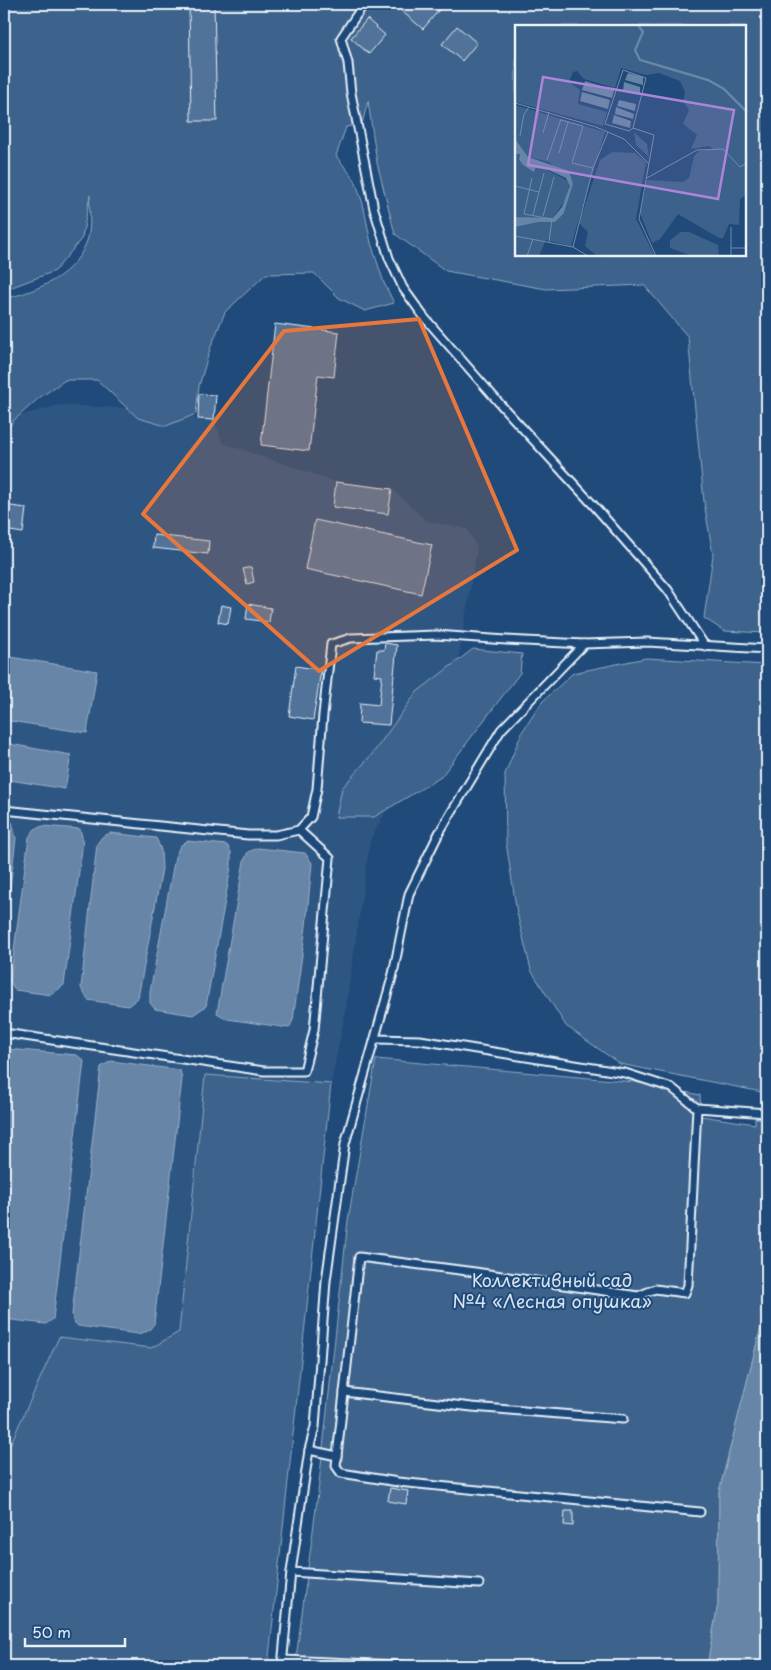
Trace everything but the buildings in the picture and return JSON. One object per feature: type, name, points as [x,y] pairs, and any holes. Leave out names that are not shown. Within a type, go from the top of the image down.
[{"type":"lane","points":[[364,4],[342,38],[374,209],[389,258],[403,288],[424,317],[501,405],[597,509],[668,590],[705,646]]},
{"type":"lane","points":[[4,810],[248,835],[276,836],[298,830],[311,817],[317,789],[322,715],[331,644],[351,638],[436,634],[584,644],[648,642],[767,649]]},
{"type":"lane","points":[[420,1666],[283,1663],[291,1572],[309,1450],[315,1427],[326,1281],[345,1144],[393,974],[409,894],[439,833],[501,730],[584,644]]},
{"type":"lane","points":[[4,1033],[264,1071],[304,1071],[314,1030],[330,858],[298,830]]},
{"type":"lane","points":[[375,1039],[420,1040],[625,1073],[672,1088],[697,1108],[767,1113]]},
{"type":"lane","points":[[697,1108],[688,1286],[685,1293],[655,1289],[638,1296],[485,1273],[359,1257],[336,1466],[341,1473],[398,1482],[700,1512]]},
{"type":"lane","points":[[344,1392],[472,1406],[624,1419]]},
{"type":"lane","points":[[309,1450],[337,1456]]},
{"type":"lane","points":[[291,1572],[479,1584]]},
{"type":"highlighted area","points":[[419,319],[517,550],[319,671],[143,514],[284,331]]},
{"type":"shaded area","points":[[59,405],[151,409],[198,419],[214,420],[223,443],[336,482],[392,489],[426,521],[467,529],[477,548],[454,685],[370,841],[346,1008],[331,1084],[205,1075],[179,1333],[151,1348],[59,1337],[9,1447],[4,1447],[4,420]]},
{"type":"shaded area","points":[[4,656],[97,671],[87,733],[4,720]]},
{"type":"shaded area","points":[[4,743],[71,755],[65,789],[4,779]]},
{"type":"shaded area","points":[[4,821],[12,822],[16,838],[4,938]]},
{"type":"shaded area","points":[[43,826],[80,829],[83,841],[64,985],[51,995],[15,990],[10,981],[29,837],[35,829]]},
{"type":"shaded area","points":[[110,833],[156,838],[161,850],[162,869],[138,998],[128,1006],[88,1000],[81,988],[97,844],[102,837]]},
{"type":"shaded area","points":[[187,841],[227,845],[231,852],[231,867],[206,1006],[193,1015],[155,1009],[150,1003],[150,992],[175,857],[180,846]]},
{"type":"shaded area","points":[[258,848],[305,853],[312,863],[306,926],[293,1020],[289,1028],[227,1019],[217,1013],[244,861],[248,852]]},
{"type":"shaded area","points":[[7,1049],[77,1055],[84,1061],[53,1319],[46,1324],[4,1319],[4,1064]]},
{"type":"shaded area","points":[[111,1061],[180,1070],[182,1079],[154,1324],[148,1331],[138,1334],[78,1326],[73,1321],[72,1314],[101,1067]]},
{"type":"shaded area","points":[[767,1310],[767,1558],[764,1565],[767,1599],[767,1666],[707,1666],[718,1604],[719,1492],[765,1311]]},
{"type":"green space","points":[[4,4],[767,4],[767,633],[724,631],[704,618],[713,555],[704,502],[688,337],[644,285],[546,289],[446,271],[395,234],[377,163],[368,101],[362,124],[346,127],[336,156],[355,180],[363,204],[371,243],[384,283],[394,303],[365,311],[339,298],[314,273],[266,274],[225,312],[210,349],[199,386],[196,414],[166,426],[138,418],[97,380],[65,380],[39,398],[13,421],[4,434],[4,299],[43,286],[65,272],[75,262],[88,238],[90,195],[82,238],[55,271],[4,290]]},
{"type":"green space","points":[[473,649],[522,654],[520,673],[441,777],[374,817],[336,817],[342,788],[373,753],[417,692]]},
{"type":"green space","points":[[646,658],[767,665],[767,1093],[620,1064],[566,1026],[531,970],[517,913],[506,842],[505,774],[522,732],[542,702],[573,673]]},
{"type":"green space","name":"Коллективный сад №4 «Лесная опушка»","points":[[376,1059],[635,1082],[700,1095],[701,1116],[755,1124],[755,1118],[767,1119],[767,1310],[765,1311],[719,1492],[718,1604],[707,1666],[295,1666],[318,1493],[348,1220]]},
{"type":"green space","points":[[205,1075],[331,1084],[268,1666],[4,1666],[4,1447],[9,1447],[59,1337],[151,1348],[179,1332]]}]
